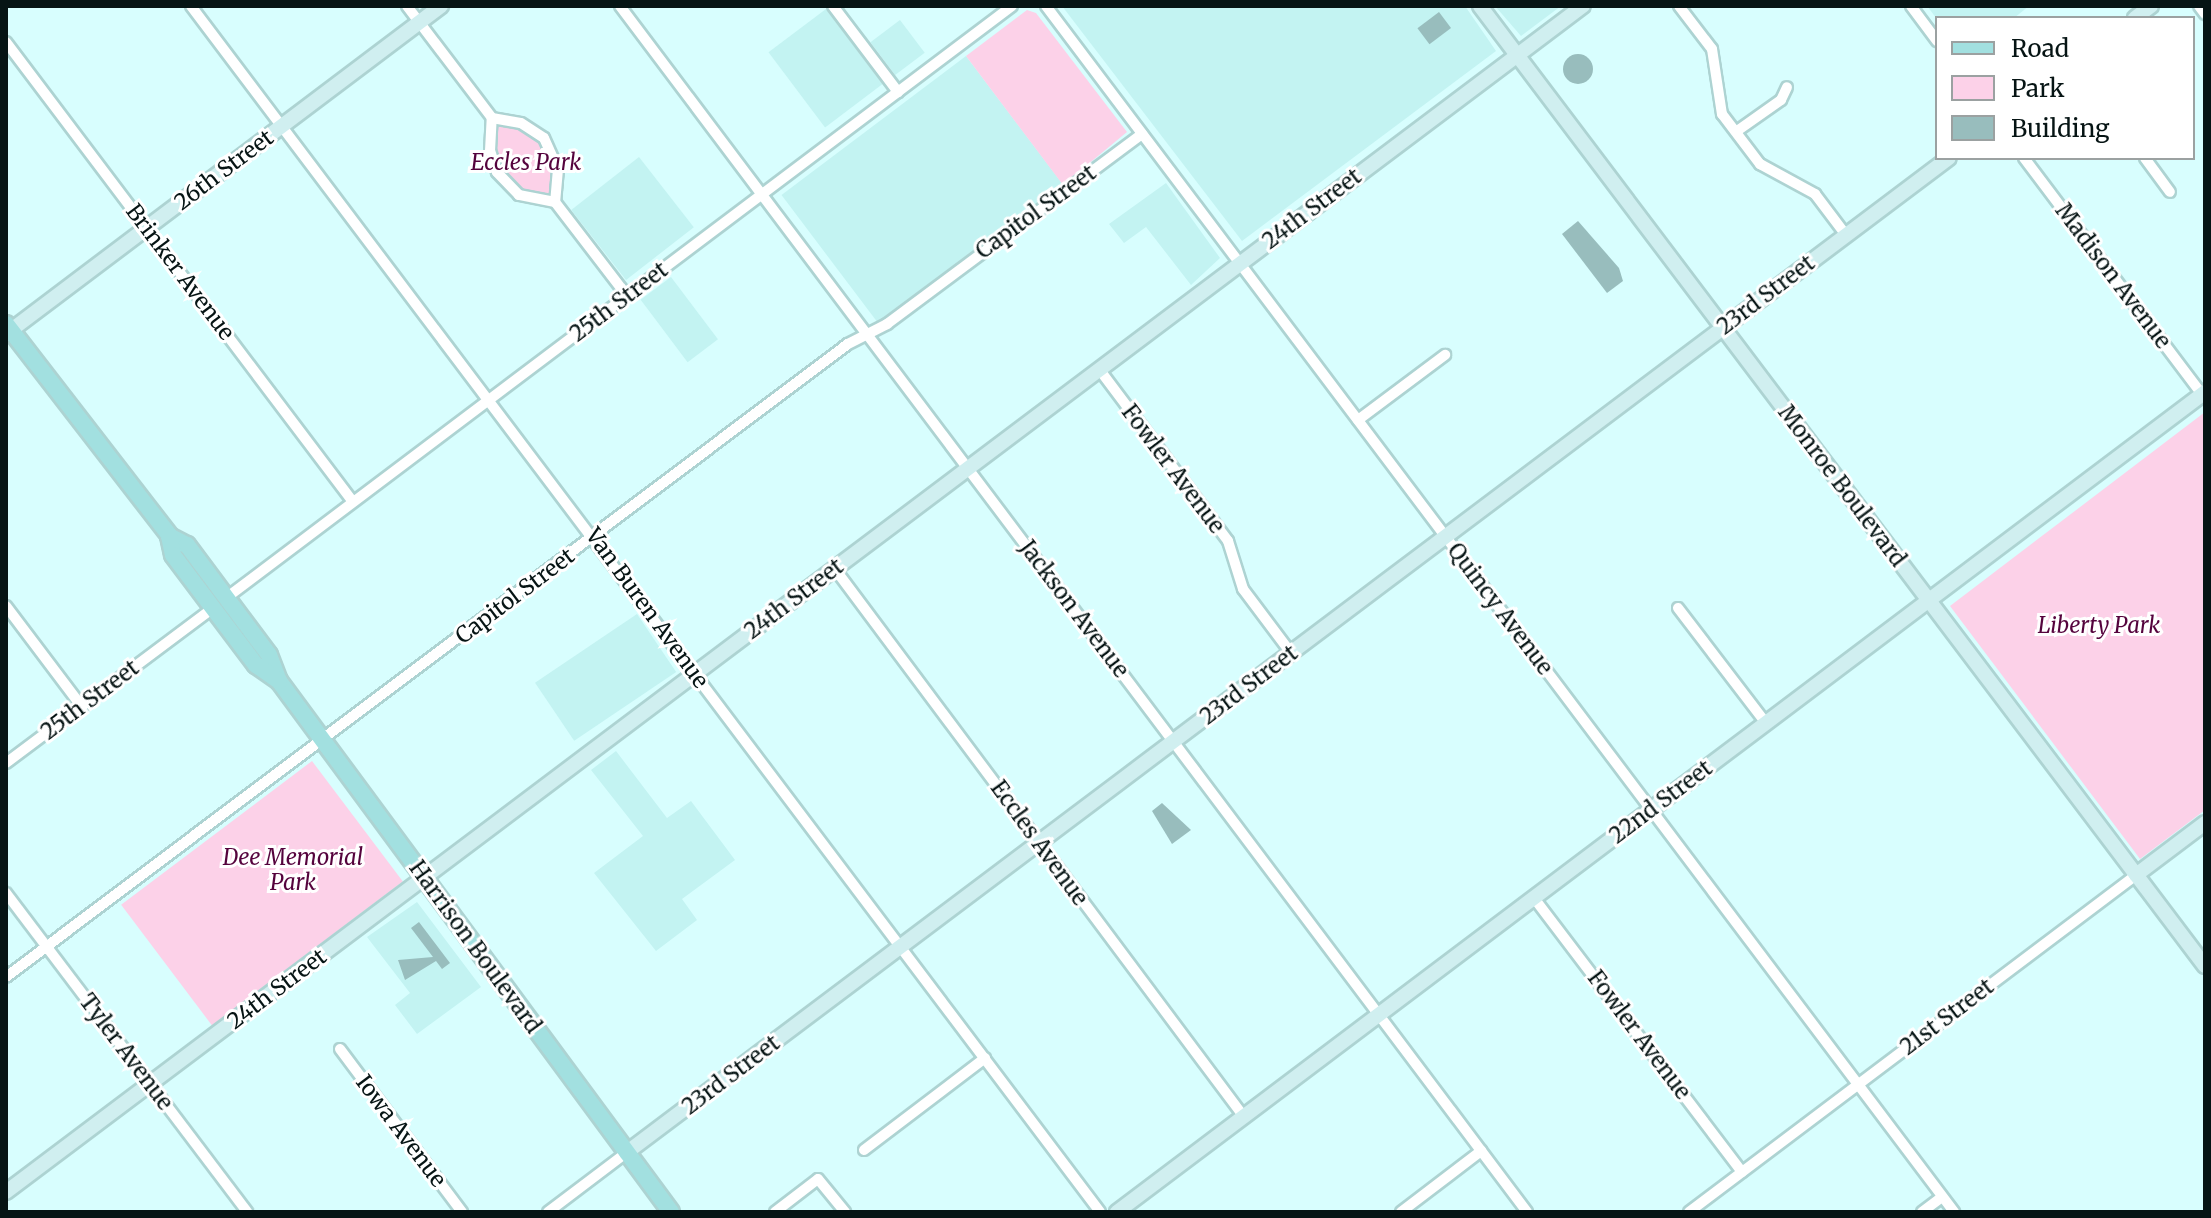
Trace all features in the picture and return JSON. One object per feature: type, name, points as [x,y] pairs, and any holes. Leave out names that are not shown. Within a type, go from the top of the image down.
[{"type":"main road","name":"Harrison Boulevard","points":[[8,330],[169,536],[173,555],[269,655],[279,681],[671,1212]]},
{"type":"street","name":"Van Buren Avenue","points":[[191,6],[594,536],[1100,1212]]},
{"type":"street","points":[[407,6],[492,118],[490,151],[497,172],[519,195],[555,202],[627,296]]},
{"type":"street","name":"26th Street","points":[[8,330],[441,6]]},
{"type":"street","name":"Jackson Avenue","points":[[620,6],[1527,1212]]},
{"type":"street","points":[[833,6],[898,92]]},
{"type":"street","name":"25th Street","points":[[6,763],[1012,6]]},
{"type":"street","name":"Quincy Avenue","points":[[1046,6],[1954,1212]]},
{"type":"street","name":"Monroe Boulevard","points":[[1480,6],[2205,966]]},
{"type":"street","name":"24th Street","points":[[6,1192],[1583,6]]},
{"type":"street","points":[[1679,6],[1712,49],[1722,114],[1760,164],[1815,194],[1846,235]]},
{"type":"street","points":[[1911,6],[1935,38]]},
{"type":"street","points":[[2199,6],[2205,14]]},
{"type":"street","name":"Brinker Avenue","points":[[6,42],[353,502]]},
{"type":"street","points":[[1737,131],[1781,100],[1787,87]]},
{"type":"street","points":[[492,118],[521,123],[544,138],[558,169],[555,202]]},
{"type":"street","name":"Capitol Street","points":[[6,977],[594,536],[1142,134]]},
{"type":"street","name":"23rd Street","points":[[548,1212],[1946,160]]},
{"type":"street","name":"Madison Avenue","points":[[2026,160],[2204,393]]},
{"type":"street","points":[[2146,160],[2170,192]]},
{"type":"street","points":[[1358,420],[1445,355]]},
{"type":"street","name":"Fowler Avenue","points":[[1099,369],[1228,541],[1243,589],[1291,653]]},
{"type":"street","name":"22nd Street","points":[[1117,1212],[2204,393]]},
{"type":"street","name":"Eccles Avenue","points":[[835,569],[1244,1117]]},
{"type":"street","points":[[6,606],[82,707]]},
{"type":"street","points":[[1678,608],[1766,723]]},
{"type":"street","name":"21st Street","points":[[1689,1212],[2205,823]]},
{"type":"street","name":"Tyler Avenue","points":[[6,893],[247,1212]]},
{"type":"street","name":"Fowler Avenue","points":[[1534,898],[1742,1172]]},
{"type":"street","name":"Iowa Avenue","points":[[340,1049],[462,1212]]},
{"type":"street","points":[[864,1150],[985,1058]]},
{"type":"street","points":[[1401,1212],[1481,1151]]},
{"type":"street","points":[[775,1212],[818,1179],[845,1212]]},
{"type":"street","points":[[1922,1212],[1942,1197]]},
{"type":"shaded area","points":[[1062,6],[1465,6],[1496,51],[1242,241]]},
{"type":"shaded area","points":[[1495,6],[1561,6],[1521,36]]},
{"type":"shaded area","points":[[1927,6],[2029,6],[2016,16],[1935,16]]},
{"type":"shaded area","points":[[826,9],[883,84],[825,127],[768,52]]},
{"type":"shaded area","points":[[900,20],[925,53],[895,75],[870,42]]},
{"type":"shaded area","points":[[966,56],[1063,185],[878,324],[782,195]]},
{"type":"shaded area","points":[[639,157],[694,227],[626,280],[571,210]]},
{"type":"shaded area","points":[[1166,183],[1220,258],[1191,285],[1146,227],[1124,243],[1109,224]]},
{"type":"shaded area","points":[[671,277],[718,339],[688,362],[641,300]]},
{"type":"shaded area","points":[[637,614],[676,672],[574,741],[535,683]]},
{"type":"shaded area","points":[[616,751],[667,818],[691,801],[735,860],[682,899],[697,920],[656,951],[594,873],[643,836],[591,770]]},
{"type":"shaded area","points":[[417,902],[481,987],[417,1034],[395,1005],[410,993],[367,937]]},
{"type":"green space","points":[[1027,10],[1036,13],[1127,132],[1063,185],[966,56]]},
{"type":"green space","name":"Eccles Park","points":[[498,123],[512,124],[545,147],[554,165],[550,196],[522,191],[501,171],[494,151]]},
{"type":"green space","name":"Liberty Park","points":[[2205,412],[2205,810],[2140,859],[1950,606]]},
{"type":"green space","name":"Dee Memorial Park","points":[[312,761],[403,882],[212,1025],[121,905]]},
{"type":"building","points":[[1439,12],[1451,28],[1429,44],[1417,28]]},
{"type":"building","points":[[1578,54],[1589,58],[1593,69],[1589,80],[1578,84],[1567,80],[1563,69],[1567,58]]},
{"type":"building","points":[[1578,221],[1619,268],[1623,281],[1607,293],[1562,234]]},
{"type":"building","points":[[1162,803],[1191,830],[1172,844],[1152,811]]},
{"type":"building","points":[[419,922],[450,963],[442,969],[436,961],[405,980],[398,960],[433,957],[411,928]]}]
